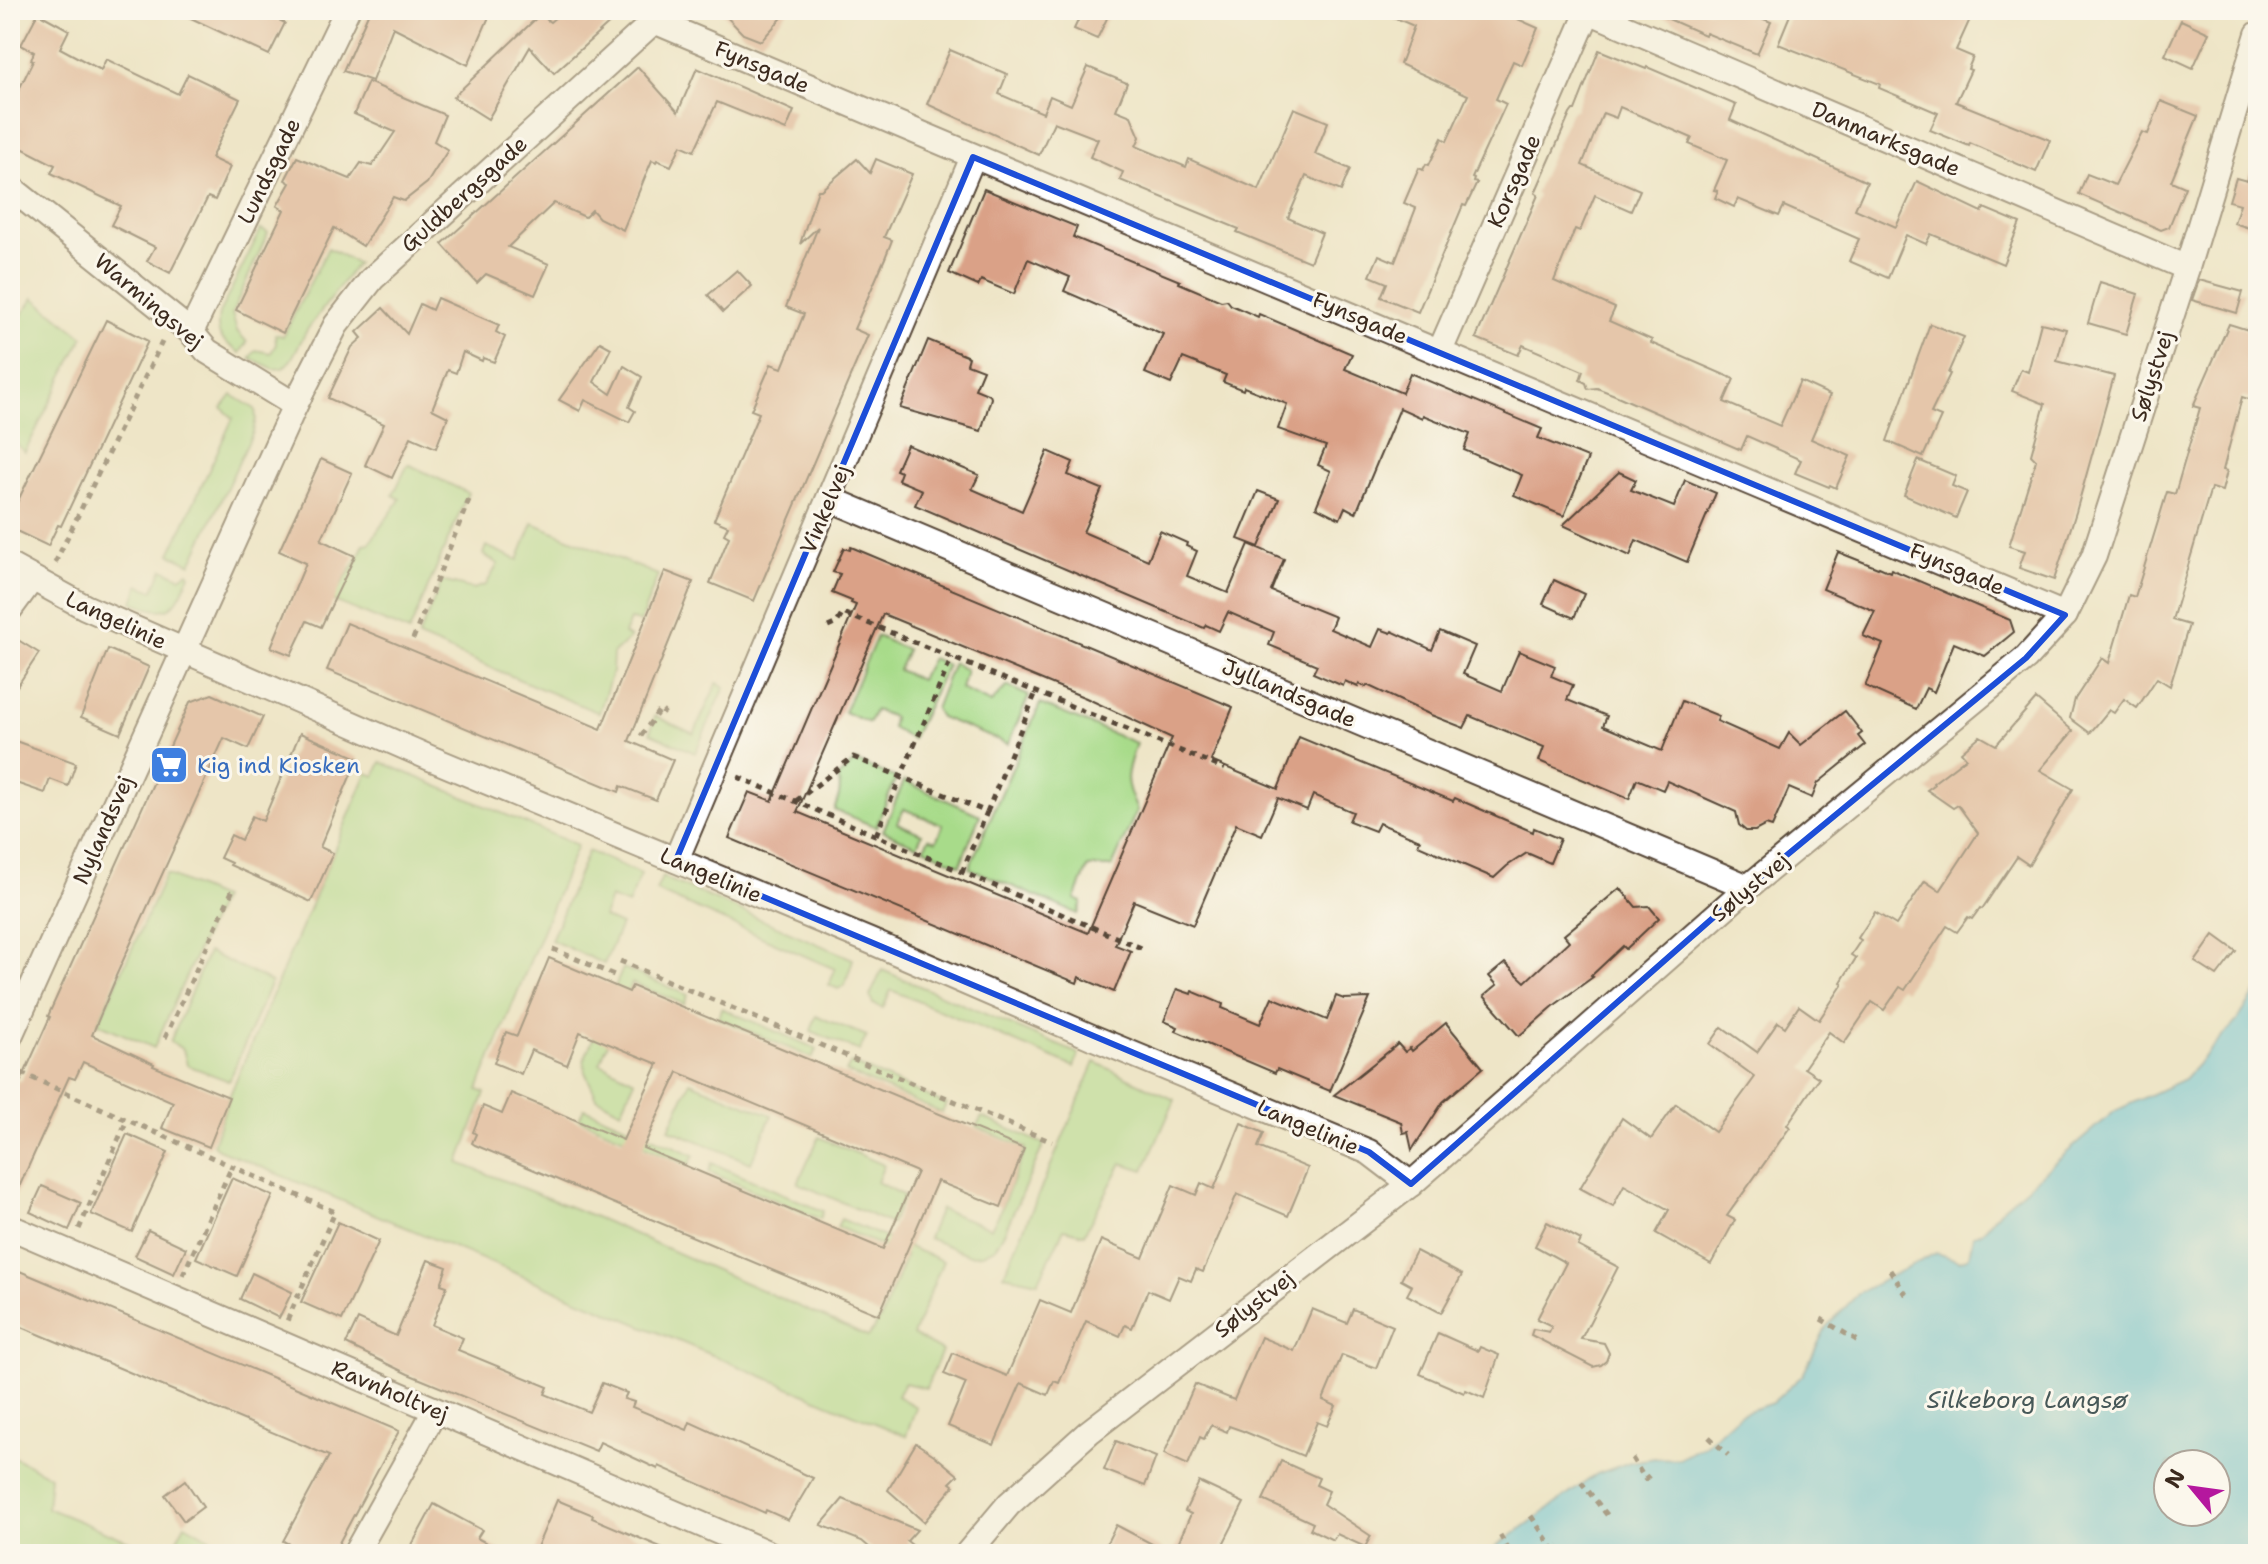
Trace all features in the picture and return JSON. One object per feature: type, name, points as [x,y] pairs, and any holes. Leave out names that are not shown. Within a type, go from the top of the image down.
[{"type":"street","name":"Lundsgade","points":[[182,325],[347,10]]},
{"type":"street","name":"Danmarksgade","points":[[1588,10],[2187,268]]},
{"type":"street","name":"Korsgade","points":[[1440,351],[1588,10]]},
{"type":"street","name":"Fynsgade","points":[[660,15],[973,157],[2065,615]]},
{"type":"street","name":"Guldbergsgade","points":[[295,405],[336,325],[372,279],[660,15]]},
{"type":"street","name":"Sølystvej","points":[[967,1554],[1009,1504],[1089,1432],[1411,1184],[1748,887],[2026,658],[2065,615],[2094,556],[2187,268],[2258,34]]},
{"type":"street","name":"Vinkelvej","points":[[676,860],[973,157]]},
{"type":"street","name":"Warmingsvej","points":[[10,187],[182,325],[207,351],[295,405]]},
{"type":"street","name":"Nylandsvej","points":[[10,1036],[295,405]]},
{"type":"street","name":"Jyllandsgade","points":[[830,499],[1748,887]]},
{"type":"street","name":"Langelinie","points":[[10,566],[85,607],[430,758],[1369,1152],[1411,1184]]},
{"type":"street","points":[[10,609],[38,582]]},
{"type":"street","name":"Ravnholtvej","points":[[10,1227],[770,1554]]},
{"type":"street","points":[[355,1554],[435,1411]]},
{"type":"path","points":[[38,582],[182,325]]},
{"type":"path","points":[[413,639],[470,497]]},
{"type":"path","points":[[828,627],[837,623],[843,613],[1225,769]]},
{"type":"path","points":[[876,835],[952,657]]},
{"type":"path","points":[[962,872],[1036,692]]},
{"type":"path","points":[[641,736],[660,709],[665,714]]},
{"type":"path","points":[[796,801],[853,757],[987,812]]},
{"type":"path","points":[[715,767],[1146,950]]},
{"type":"path","points":[[165,1038],[234,887]]},
{"type":"path","points":[[553,949],[614,975]]},
{"type":"path","points":[[620,961],[1052,1142]]},
{"type":"path","points":[[10,1068],[335,1212],[277,1343]]},
{"type":"path","points":[[68,1252],[127,1120]]},
{"type":"path","points":[[173,1298],[232,1166]]},
{"type":"path","points":[[1890,1270],[1907,1296]]},
{"type":"path","points":[[1821,1319],[1858,1341]]},
{"type":"path","points":[[1709,1437],[1728,1455]]},
{"type":"path","points":[[1632,1458],[1645,1479],[1651,1474]]},
{"type":"path","points":[[1581,1482],[1608,1516]]},
{"type":"path","points":[[1531,1516],[1554,1550],[1559,1545]]},
{"type":"path","points":[[1500,1535],[1511,1554]]},
{"type":"highlighted area","points":[[973,157],[2065,615],[2026,658],[1748,887],[1411,1184],[1369,1152],[676,860]]},
{"type":"green space","points":[[261,229],[268,233],[232,313],[237,331],[247,342],[240,353],[221,338],[219,314]]},
{"type":"green space","points":[[328,248],[357,263],[307,330],[291,360],[283,368],[274,369],[250,358],[256,350],[271,353],[276,344],[275,334],[283,336]]},
{"type":"green space","points":[[34,298],[83,337],[25,452],[10,439],[10,331]]},
{"type":"green space","points":[[232,395],[255,409],[253,432],[191,564],[170,554],[233,418],[222,408]]},
{"type":"green space","points":[[408,464],[468,493],[409,632],[331,600],[364,544],[370,543],[400,499],[393,495]]},
{"type":"green space","points":[[533,523],[658,575],[640,622],[630,620],[624,634],[630,638],[613,654],[612,672],[599,713],[418,637],[442,581],[473,589],[486,585],[498,564],[483,554],[486,546],[518,560]]},
{"type":"green space","points":[[163,569],[180,577],[188,572],[190,575],[175,603],[164,610],[133,602],[139,585],[153,591]]},
{"type":"green space","points":[[877,636],[907,650],[898,670],[920,680],[932,658],[947,665],[912,739],[892,728],[893,717],[875,710],[869,723],[844,712]]},
{"type":"green space","points":[[953,663],[966,670],[961,689],[991,703],[1007,686],[1029,696],[1008,744],[940,717],[935,709]]},
{"type":"green space","points":[[717,683],[725,687],[695,753],[650,733],[655,716],[694,734]]},
{"type":"green space","points":[[1040,704],[1136,743],[1127,783],[1137,810],[1112,867],[1088,867],[1075,899],[1082,902],[1078,914],[969,868]]},
{"type":"green space","points":[[855,761],[896,778],[876,827],[834,810],[840,786],[838,777]]},
{"type":"green space","points":[[381,762],[577,845],[478,1090],[485,1093],[459,1163],[593,1216],[868,1337],[881,1318],[906,1256],[837,1227],[841,1219],[943,1261],[913,1335],[942,1351],[926,1388],[904,1383],[897,1396],[916,1407],[906,1436],[213,1145],[229,1097],[367,773],[375,776]]},
{"type":"green space","points":[[904,781],[980,815],[960,865],[924,848],[929,838],[936,841],[943,825],[904,809],[897,823],[922,834],[917,846],[883,831]]},
{"type":"green space","points":[[588,851],[641,874],[628,905],[610,898],[603,917],[621,925],[604,964],[551,940]]},
{"type":"green space","points":[[166,874],[221,898],[154,1048],[98,1023]]},
{"type":"green space","points":[[662,877],[853,959],[845,985],[838,989],[829,985],[835,969],[656,891]]},
{"type":"green space","points":[[208,952],[271,982],[229,1081],[187,1065],[183,1049],[170,1042]]},
{"type":"green space","points":[[623,968],[688,995],[684,1004],[632,983],[600,1063],[635,1080],[621,1111],[597,1098],[585,1072],[584,1060]]},
{"type":"green space","points":[[882,970],[1079,1054],[1074,1067],[891,990],[883,1008],[873,1004],[870,996]]},
{"type":"green space","points":[[721,1008],[817,1049],[812,1058],[718,1018]]},
{"type":"green space","points":[[816,1016],[867,1036],[859,1051],[811,1031]]},
{"type":"green space","points":[[1095,1062],[1175,1100],[1144,1170],[1122,1163],[1084,1234],[1064,1229],[1038,1282],[1004,1275]]},
{"type":"green space","points":[[851,1063],[946,1104],[942,1113],[846,1072]]},
{"type":"green space","points":[[690,1082],[772,1115],[751,1163],[669,1129]]},
{"type":"green space","points":[[584,1108],[694,1155],[689,1165],[579,1119]]},
{"type":"green space","points":[[982,1117],[1044,1144],[995,1248],[970,1255],[928,1238],[940,1209],[991,1228],[1026,1148],[976,1127]]},
{"type":"green space","points":[[819,1137],[884,1165],[877,1182],[904,1196],[891,1224],[798,1183]]},
{"type":"green space","points":[[712,1163],[823,1211],[820,1219],[709,1172]]},
{"type":"green space","points":[[10,1455],[50,1476],[47,1508],[136,1544],[131,1554],[10,1554]]},
{"type":"green space","points":[[185,1524],[237,1554],[169,1554]]},
{"type":"water","name":"Silkeborg Langsø","points":[[2258,989],[2258,1554],[1486,1554],[1597,1474],[1630,1462],[1655,1458],[1679,1459],[1704,1446],[1740,1414],[1772,1403],[1803,1375],[1826,1327],[1860,1292],[1936,1253],[1960,1261],[1969,1257],[1973,1235],[1984,1229],[1999,1211],[2115,1111],[2184,1079],[2237,1021]]},
{"type":"building","points":[[174,10],[259,10],[285,23],[269,55]]},
{"type":"building","points":[[362,10],[492,10],[468,65],[393,27],[372,81],[343,71],[368,14]]},
{"type":"building","points":[[545,10],[551,14],[547,20],[550,22],[557,16],[566,18],[575,10],[624,10],[554,73],[530,47],[488,119],[453,97]]},
{"type":"building","points":[[720,10],[789,10],[761,41],[743,34]]},
{"type":"building","points":[[1083,10],[1111,10],[1097,39],[1074,29]]},
{"type":"building","points":[[1377,10],[1516,10],[1513,17],[1538,28],[1522,65],[1513,61],[1496,99],[1506,104],[1472,178],[1477,183],[1466,206],[1463,205],[1418,312],[1381,297],[1387,283],[1370,276],[1379,255],[1395,262],[1416,208],[1404,203],[1419,168],[1423,170],[1426,164],[1429,165],[1442,138],[1447,141],[1468,95],[1400,64],[1414,26]]},
{"type":"building","points":[[1648,10],[1742,10],[1771,22],[1757,54]]},
{"type":"building","points":[[1792,10],[1957,10],[1971,17],[1956,50],[1973,57],[1968,69],[1971,70],[1956,102],[2050,140],[2036,172],[1970,143],[1969,146],[1930,130],[1938,113],[1879,88],[1880,84],[1778,44]]},
{"type":"building","points":[[38,13],[69,30],[60,48],[101,70],[106,59],[178,94],[188,74],[240,99],[211,158],[230,167],[215,200],[208,197],[170,273],[147,261],[155,247],[111,225],[121,206],[51,173],[55,165],[10,142],[10,108],[33,61],[34,52],[21,45]]},
{"type":"building","points":[[2181,20],[2209,33],[2193,68],[2165,55]]},
{"type":"building","points":[[950,50],[1007,74],[999,94],[1043,113],[1050,96],[1071,105],[1088,67],[1127,83],[1116,110],[1131,116],[1140,137],[1136,146],[1186,167],[1189,159],[1259,190],[1294,108],[1328,122],[1315,154],[1350,169],[1341,191],[1306,176],[1288,218],[1322,233],[1310,262],[1120,180],[1123,172],[1090,157],[1098,139],[1054,122],[1039,155],[927,104]]},
{"type":"building","points":[[1599,50],[1736,105],[1730,120],[1867,182],[1855,209],[1896,227],[1917,181],[1982,212],[1984,208],[2020,223],[2003,264],[1931,234],[1926,244],[1906,235],[1888,278],[1849,261],[1859,239],[1784,206],[1779,216],[1738,199],[1734,207],[1715,198],[1718,191],[1714,190],[1727,160],[1689,144],[1692,138],[1620,107],[1616,118],[1603,113],[1582,165],[1640,190],[1631,211],[1595,195],[1580,231],[1575,229],[1554,281],[1615,308],[1609,321],[1734,379],[1724,402],[1780,426],[1800,381],[1830,395],[1811,439],[1850,456],[1836,488],[1795,473],[1801,460],[1747,436],[1741,450],[1615,395],[1597,388],[1588,389],[1586,383],[1580,380],[1583,371],[1523,345],[1518,355],[1476,338],[1538,195],[1535,193],[1570,114],[1575,110]]},
{"type":"building","points":[[638,67],[678,112],[697,68],[794,111],[786,130],[717,102],[694,151],[681,145],[671,166],[652,160],[623,230],[599,218],[592,210],[585,217],[554,203],[508,247],[549,264],[535,295],[486,274],[477,283],[442,244]]},
{"type":"building","points":[[368,82],[445,115],[434,141],[448,150],[427,183],[404,201],[393,197],[363,246],[334,228],[283,333],[236,310],[284,210],[277,206],[290,183],[285,180],[297,157],[350,179],[361,163],[372,166],[395,132],[354,114]]},
{"type":"building","points":[[2161,101],[2198,116],[2171,181],[2185,187],[2169,227],[2161,230],[2079,194],[2087,174],[2115,185],[2142,132],[2148,134]]},
{"type":"building","points":[[857,159],[870,173],[876,159],[912,174],[884,237],[892,240],[854,329],[868,335],[754,601],[710,583],[729,537],[724,534],[728,526],[714,520],[759,413],[751,410],[771,364],[782,368],[804,314],[786,307],[818,227],[800,244],[818,190]]},
{"type":"building","points":[[2253,163],[2258,163],[2258,231],[2234,223],[2240,204],[2229,201],[2236,178],[2247,181]]},
{"type":"building","points":[[984,189],[1077,227],[1073,237],[1352,354],[1345,369],[1402,393],[1410,373],[1542,429],[1538,438],[1588,458],[1564,516],[1514,495],[1522,475],[1464,450],[1470,434],[1400,408],[1356,513],[1345,507],[1340,519],[1316,507],[1331,471],[1318,465],[1326,446],[1278,429],[1287,404],[1223,382],[1226,375],[1183,358],[1171,384],[1145,373],[1163,334],[1064,291],[1070,277],[1028,259],[1014,294],[981,280],[978,286],[949,273]]},
{"type":"building","points":[[737,270],[752,286],[723,312],[708,295]]},
{"type":"building","points":[[2199,280],[2243,292],[2237,313],[2192,300]]},
{"type":"building","points":[[2100,282],[2138,294],[2126,334],[2088,323]]},
{"type":"building","points":[[437,298],[499,325],[496,332],[505,337],[494,362],[483,358],[482,361],[463,352],[456,373],[448,370],[432,409],[448,417],[436,448],[411,437],[392,478],[365,465],[384,424],[328,398],[352,347],[362,338],[357,332],[383,308],[407,334],[420,304],[432,310]]},
{"type":"building","points":[[106,320],[148,341],[61,526],[58,525],[48,546],[10,528],[10,517]]},
{"type":"building","points":[[2041,323],[2066,329],[2057,361],[2114,376],[2054,580],[2019,568],[2025,551],[2009,546],[2036,460],[2031,455],[2045,404],[2012,391],[2021,369],[2028,372]]},
{"type":"building","points":[[1930,324],[1964,337],[1931,413],[1941,417],[1923,457],[1887,441]]},
{"type":"building","points":[[2229,324],[2258,333],[2258,402],[2242,397],[2223,470],[2227,471],[2222,491],[2211,488],[2172,620],[2189,625],[2170,686],[2157,678],[2137,708],[2124,699],[2114,713],[2109,710],[2090,733],[2070,718],[2075,699],[2102,658],[2109,663],[2129,595],[2135,597],[2167,492],[2175,494],[2200,408],[2193,406]]},
{"type":"building","points":[[928,340],[969,357],[967,364],[983,370],[975,389],[991,398],[981,431],[900,408]]},
{"type":"building","points":[[600,342],[611,348],[594,382],[611,394],[624,366],[642,377],[629,407],[635,411],[629,422],[585,400],[580,411],[559,400]]},
{"type":"building","points":[[907,445],[979,475],[972,489],[1022,511],[1048,451],[1073,462],[1068,475],[1102,489],[1083,532],[1148,560],[1160,531],[1197,551],[1187,576],[1228,593],[1249,544],[1284,559],[1271,591],[1335,617],[1330,629],[1372,647],[1380,629],[1392,631],[1432,650],[1440,631],[1475,646],[1463,674],[1502,691],[1519,651],[1555,666],[1551,676],[1573,685],[1567,700],[1607,716],[1603,726],[1662,751],[1682,701],[1719,716],[1717,721],[1780,749],[1789,733],[1801,745],[1845,711],[1862,733],[1858,736],[1865,745],[1818,783],[1812,798],[1789,788],[1772,827],[1766,825],[1755,831],[1746,831],[1739,825],[1736,812],[1667,781],[1663,790],[1637,779],[1629,799],[1539,761],[1544,747],[1470,716],[1464,728],[1367,685],[1359,684],[1358,687],[1345,681],[1343,686],[1313,673],[1317,665],[1269,645],[1274,632],[1228,612],[1219,631],[1206,625],[1204,628],[915,505],[922,490],[898,480],[901,472],[896,470]]},
{"type":"building","points":[[321,459],[352,473],[321,540],[355,556],[321,627],[307,621],[291,655],[271,647],[306,563],[279,551]]},
{"type":"building","points":[[1918,460],[1956,476],[1952,486],[1967,492],[1956,518],[1904,495]]},
{"type":"building","points":[[1619,472],[1636,480],[1631,490],[1674,507],[1685,480],[1716,493],[1687,562],[1636,540],[1630,556],[1563,525]]},
{"type":"building","points":[[1258,491],[1279,499],[1259,547],[1238,539]]},
{"type":"building","points":[[851,547],[1233,707],[1211,761],[1278,789],[1299,737],[1453,801],[1455,798],[1533,832],[1534,828],[1560,839],[1550,863],[1527,853],[1494,878],[1418,845],[1420,840],[1379,823],[1375,831],[1349,821],[1353,812],[1313,795],[1307,810],[1278,798],[1262,835],[1236,824],[1193,925],[1134,901],[1115,945],[1131,951],[1114,992],[1079,977],[1077,983],[729,838],[749,792],[772,801],[856,605],[832,593],[840,574],[833,572],[844,548],[850,550]],"holes":[[[883,614],[1086,698],[1172,738],[1088,933],[797,812]]]},
{"type":"building","points":[[1838,552],[1890,572],[1891,569],[2010,620],[2014,632],[1985,656],[1954,643],[1934,692],[1926,688],[1916,709],[1865,686],[1883,644],[1863,636],[1875,611],[1823,589]]},
{"type":"building","points":[[665,571],[693,582],[629,741],[673,760],[656,800],[621,786],[619,792],[327,670],[347,623],[601,729]]},
{"type":"building","points":[[1554,580],[1584,594],[1574,618],[1543,604]]},
{"type":"building","points":[[10,635],[39,653],[10,697]]},
{"type":"building","points":[[108,649],[149,667],[120,734],[81,717]]},
{"type":"building","points":[[212,694],[263,717],[248,749],[224,738],[92,1035],[153,1066],[229,1097],[209,1147],[162,1128],[173,1102],[83,1062],[75,1079],[69,1077],[10,1207],[10,1097],[18,1080],[21,1081],[190,702]]},
{"type":"building","points":[[2036,699],[2073,731],[2040,770],[2073,789],[2029,865],[2017,857],[1972,919],[1968,917],[1957,932],[1947,926],[1905,990],[1900,987],[1884,1010],[1872,1002],[1844,1043],[1829,1032],[1804,1068],[1819,1078],[1787,1125],[1790,1127],[1727,1216],[1735,1220],[1711,1264],[1656,1233],[1669,1210],[1624,1185],[1613,1206],[1580,1188],[1622,1118],[1651,1139],[1676,1104],[1715,1132],[1755,1077],[1710,1044],[1722,1027],[1757,1052],[1778,1022],[1785,1027],[1799,1006],[1819,1020],[1843,984],[1841,982],[1856,958],[1851,955],[1861,940],[1858,938],[1875,912],[1896,925],[1925,881],[1940,891],[1978,833],[1958,805],[1953,808],[1927,790],[1966,758],[1961,752],[1980,736],[1996,745]]},
{"type":"building","points":[[300,733],[358,758],[320,847],[333,853],[311,902],[220,858],[231,835],[241,840],[252,816],[263,821]]},
{"type":"building","points":[[10,739],[76,763],[68,786],[50,779],[45,793],[10,781]]},
{"type":"building","points":[[1620,888],[1636,907],[1649,906],[1659,918],[1626,949],[1623,946],[1593,977],[1519,1036],[1484,996],[1497,985],[1489,976],[1505,963],[1525,982],[1569,941],[1564,935]]},
{"type":"building","points":[[2214,935],[2236,951],[2217,976],[2195,962]]},
{"type":"building","points":[[549,958],[629,992],[632,986],[1024,1149],[1001,1207],[937,1181],[879,1315],[472,1143],[483,1106],[502,1114],[511,1093],[623,1140],[658,1064],[580,1032],[567,1065],[531,1050],[521,1074],[494,1063],[506,1032],[517,1036]],"holes":[[[678,1072],[917,1172],[883,1249],[643,1148]]]},
{"type":"building","points":[[1177,989],[1191,994],[1192,991],[1223,1004],[1222,1008],[1260,1024],[1272,997],[1327,1020],[1336,996],[1344,999],[1370,998],[1330,1091],[1277,1069],[1275,1073],[1176,1031],[1178,1027],[1164,1021]]},
{"type":"building","points":[[1446,1023],[1483,1068],[1443,1102],[1412,1150],[1408,1132],[1403,1133],[1401,1122],[1334,1095],[1398,1044],[1405,1052],[1410,1048],[1412,1051]]},
{"type":"building","points":[[1241,1123],[1264,1133],[1258,1147],[1308,1168],[1288,1216],[1237,1194],[1203,1272],[1196,1269],[1191,1281],[1179,1276],[1169,1299],[1148,1290],[1132,1328],[1125,1325],[1120,1336],[1086,1321],[1059,1383],[1054,1381],[1048,1395],[1021,1383],[994,1445],[948,1426],[966,1383],[944,1374],[953,1353],[1007,1376],[1040,1300],[1071,1313],[1101,1240],[1143,1258],[1173,1185],[1196,1195],[1201,1183],[1214,1189]]},
{"type":"building","points":[[127,1134],[168,1152],[132,1232],[91,1214]]},
{"type":"building","points":[[232,1178],[273,1196],[237,1276],[196,1258]]},
{"type":"building","points":[[42,1186],[81,1203],[69,1230],[30,1212]]},
{"type":"building","points":[[338,1222],[379,1241],[342,1320],[301,1302]]},
{"type":"building","points":[[1547,1222],[1581,1240],[1578,1246],[1618,1267],[1581,1339],[1604,1343],[1609,1353],[1601,1365],[1593,1367],[1531,1335],[1533,1329],[1549,1332],[1552,1326],[1537,1319],[1566,1263],[1535,1246]]},
{"type":"building","points":[[148,1230],[186,1248],[174,1274],[135,1256]]},
{"type":"building","points":[[1416,1251],[1462,1275],[1441,1313],[1407,1295],[1412,1286],[1401,1280]]},
{"type":"building","points":[[428,1260],[447,1267],[441,1284],[447,1286],[432,1325],[463,1338],[458,1350],[548,1387],[545,1394],[589,1412],[602,1383],[627,1393],[624,1399],[634,1402],[632,1407],[687,1430],[690,1422],[813,1478],[788,1520],[766,1510],[765,1513],[659,1466],[658,1469],[600,1442],[596,1451],[408,1374],[346,1344],[358,1319],[396,1336]]},
{"type":"building","points":[[10,1267],[399,1431],[333,1554],[308,1554],[283,1541],[329,1456],[10,1322]]},
{"type":"building","points":[[252,1273],[292,1292],[279,1318],[240,1299]]},
{"type":"building","points":[[1312,1309],[1347,1323],[1353,1309],[1393,1326],[1376,1368],[1342,1355],[1323,1400],[1336,1406],[1327,1426],[1317,1422],[1303,1456],[1229,1426],[1227,1432],[1211,1425],[1204,1439],[1200,1437],[1188,1465],[1164,1454],[1195,1384],[1234,1400],[1261,1337],[1294,1351]]},
{"type":"building","points":[[1438,1333],[1478,1351],[1480,1347],[1499,1355],[1484,1398],[1420,1374]]},
{"type":"building","points":[[1116,1441],[1156,1457],[1145,1486],[1104,1470]]},
{"type":"building","points":[[916,1443],[958,1475],[950,1483],[954,1486],[924,1522],[888,1490]]},
{"type":"building","points":[[1281,1461],[1319,1478],[1316,1485],[1329,1491],[1323,1504],[1371,1536],[1365,1547],[1337,1534],[1333,1540],[1310,1529],[1313,1523],[1263,1500]]},
{"type":"building","points":[[185,1480],[203,1507],[184,1521],[165,1495]]},
{"type":"building","points":[[1199,1482],[1244,1503],[1218,1554],[1173,1554],[1191,1514],[1185,1511]]},
{"type":"building","points":[[843,1499],[917,1530],[907,1541],[923,1554],[877,1554],[862,1541],[821,1525]]},
{"type":"building","points":[[557,1500],[593,1515],[592,1518],[677,1554],[534,1554]]},
{"type":"building","points":[[434,1504],[482,1530],[477,1538],[507,1554],[407,1554]]},
{"type":"building","points":[[1116,1525],[1171,1554],[1101,1554]]},
{"type":"place","name":"Kig ind Kiosken","points":[[169,765]]}]
